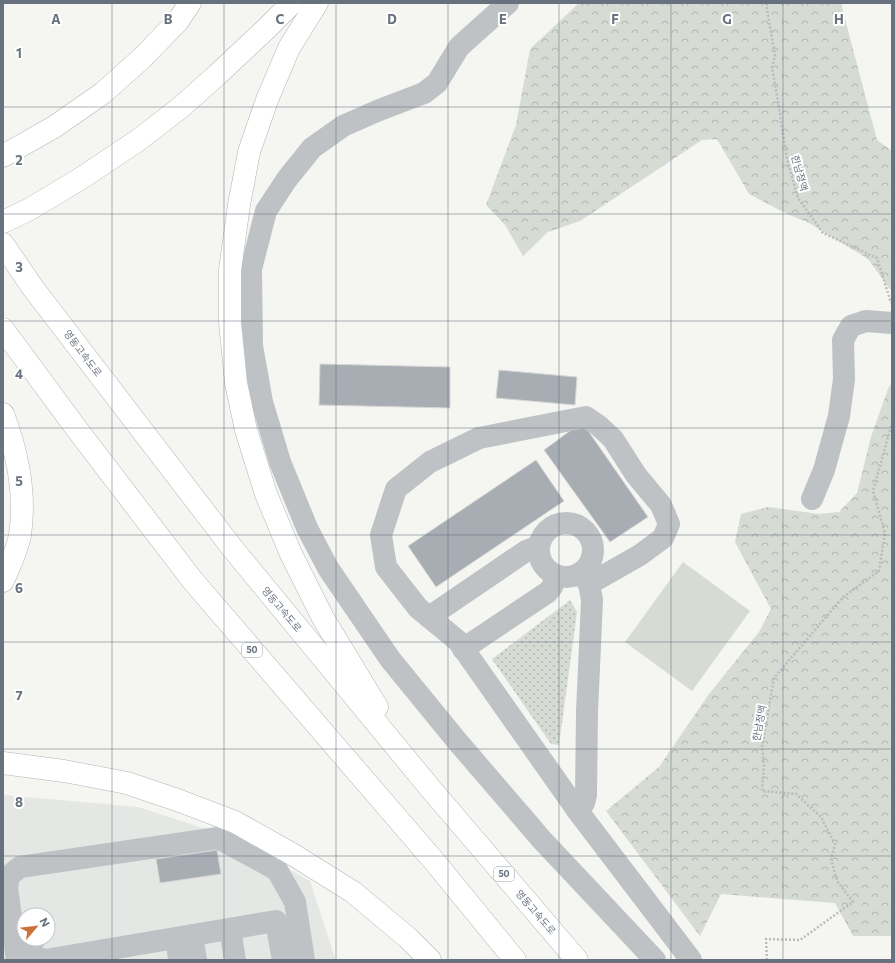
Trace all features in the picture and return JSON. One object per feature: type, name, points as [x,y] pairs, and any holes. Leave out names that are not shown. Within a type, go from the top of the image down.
[{"type":"highway","points":[[3,156],[54,127],[103,93],[142,58],[178,21],[190,3]]},
{"type":"highway","points":[[3,222],[30,209],[80,180],[137,141],[180,108],[292,3]]},
{"type":"highway","points":[[317,3],[289,48],[267,100],[249,152],[239,205],[230,270],[230,324],[236,383],[246,430],[266,494],[291,554],[323,618],[382,716],[430,788]]},
{"type":"highway","name":"영동고속도로","points":[[3,244],[33,288],[233,549],[430,788],[577,960]]},
{"type":"highway","name":"50","points":[[3,329],[79,432],[193,581],[434,861],[515,960]]},
{"type":"highway","points":[[3,414],[16,458],[22,510],[20,536],[14,557],[3,581]]},
{"type":"highway","points":[[3,763],[64,771],[127,783],[235,822],[292,854],[353,892],[408,938],[430,960]]},
{"type":"street","points":[[508,3],[459,47],[437,83],[424,94],[377,111],[343,126],[312,148],[287,179],[266,211],[251,269],[252,346],[262,402],[280,462],[307,528],[328,568],[390,659],[457,741],[542,840],[655,960]]},
{"type":"street","points":[[812,499],[824,470],[838,416],[844,379],[843,340],[851,326],[866,320],[892,323]]},
{"type":"street","points":[[577,810],[584,803],[586,795],[587,712],[592,600],[585,578],[592,558],[593,549],[591,540],[586,533],[579,527],[563,523],[554,526],[547,531],[542,537],[539,546],[539,555],[542,564],[548,571],[556,576],[564,578],[585,578],[640,555],[663,538],[669,524],[661,505],[636,475],[613,439],[599,426],[586,417],[479,438],[430,462],[396,489],[381,535],[386,567],[418,608],[458,641],[577,810],[691,960]]},
{"type":"street","points":[[429,618],[526,551],[539,546]]},
{"type":"street","points":[[463,649],[548,592],[552,587],[556,576]]},
{"type":"street","points":[[17,960],[6,873],[20,867],[218,838],[277,870],[295,902],[304,960]]},
{"type":"street","points":[[31,947],[32,956],[45,960],[149,951],[192,935],[276,921],[283,960]]},
{"type":"street","points":[[230,929],[236,960]]},
{"type":"street","points":[[184,957],[192,935]]},
{"type":"path","name":"한남정맥","points":[[766,3],[775,56],[772,67],[787,159],[798,198],[823,233],[877,258],[892,305]]},
{"type":"path","name":"한남정맥","points":[[767,960],[766,939],[800,940],[853,902],[837,881],[831,859],[835,844],[821,818],[796,794],[762,791],[764,765],[762,747],[774,678],[843,597],[879,570],[885,533],[873,491],[892,423]]},
{"type":"shaded area","points":[[3,795],[138,807],[228,836],[310,881],[335,958],[338,960],[3,960]]},
{"type":"green space","points":[[579,3],[841,3],[877,140],[892,151],[892,292],[868,259],[809,223],[785,213],[749,194],[717,139],[702,140],[580,221],[548,232],[523,256],[505,225],[486,205],[516,125],[530,49]]},
{"type":"green space","points":[[892,384],[892,936],[853,936],[835,903],[721,894],[700,936],[606,811],[659,767],[709,694],[759,632],[771,609],[735,542],[741,514],[768,507],[819,514],[839,512],[857,493],[871,437],[889,386]]},
{"type":"green space","points":[[683,562],[750,611],[692,691],[625,642]]},
{"type":"green space","points":[[570,600],[577,612],[559,745],[551,744],[492,659]]},
{"type":"building","points":[[320,364],[450,367],[450,408],[319,405]]},
{"type":"building","points":[[499,370],[577,377],[575,405],[496,398]]},
{"type":"building","points":[[582,422],[648,517],[610,542],[544,450]]},
{"type":"building","points":[[536,460],[564,501],[436,587],[408,546]]},
{"type":"building","points":[[217,850],[221,874],[160,883],[156,859]]}]
